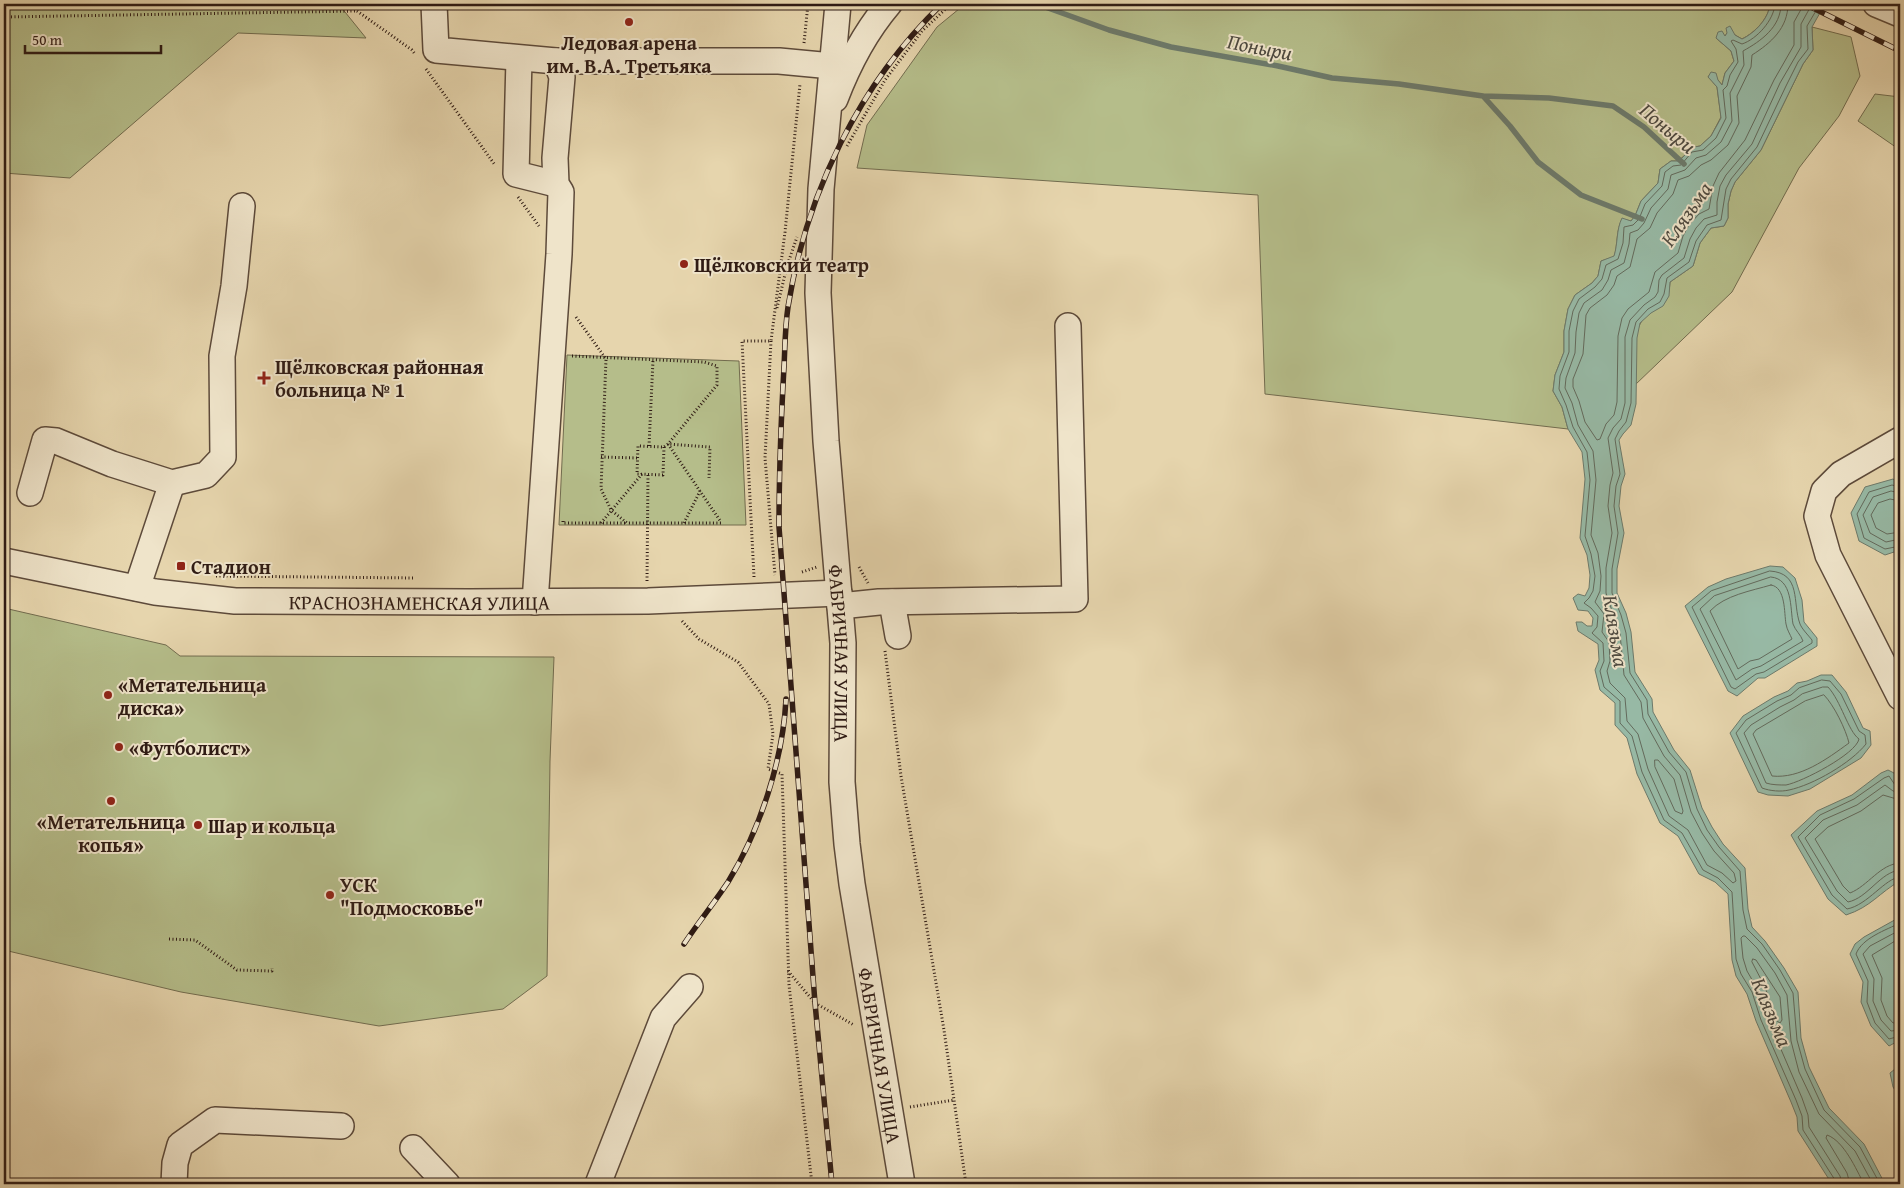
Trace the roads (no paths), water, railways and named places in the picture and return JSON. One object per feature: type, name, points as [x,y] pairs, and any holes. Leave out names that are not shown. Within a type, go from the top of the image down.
[{"type":"street","points":[[434,4],[436,50],[556,61],[779,61],[832,66]]},
{"type":"street","name":"ФАБРИЧНАЯ УЛИЦА","points":[[838,4],[821,189],[818,293],[826,441],[840,600],[844,690],[842,782],[847,844],[902,1184]]},
{"type":"street","name":"ФАБРИЧНАЯ УЛИЦА","points":[[827,120],[841,83],[859,49],[879,16],[889,4]]},
{"type":"street","points":[[519,59],[516,174],[556,184]]},
{"type":"street","points":[[534,602],[559,254],[561,192],[556,184],[555,158],[562,77],[556,61]]},
{"type":"street","points":[[30,493],[45,440],[56,441],[112,464],[172,483],[206,476],[223,457],[222,356],[234,286],[242,206]]},
{"type":"street","name":"КРАСНОЗНАМЕНСКАЯ УЛИЦА","points":[[4,561],[137,588],[235,601],[534,602],[644,587],[892,602],[1075,599],[1068,326]]},
{"type":"street","points":[[1898,688],[1828,555],[1816,516],[1824,491],[1841,474],[1900,440]]},
{"type":"street","points":[[137,588],[172,483]]},
{"type":"street","points":[[892,602],[892,643]]},
{"type":"street","points":[[598,1184],[663,1018],[690,987]]},
{"type":"street","points":[[174,1184],[175,1163],[180,1145],[215,1120],[341,1126]]},
{"type":"street","points":[[413,1148],[447,1184]]},
{"type":"water","name":"Клязьма","points":[[1770,4],[1825,4],[1812,27],[1813,50],[1803,64],[1761,150],[1735,182],[1728,204],[1728,218],[1724,226],[1711,228],[1700,243],[1693,266],[1670,282],[1669,296],[1663,306],[1651,313],[1640,323],[1637,338],[1636,404],[1631,425],[1619,440],[1625,474],[1621,486],[1619,506],[1624,533],[1617,569],[1617,593],[1626,613],[1631,632],[1635,672],[1652,699],[1653,712],[1674,750],[1690,770],[1702,808],[1712,827],[1723,844],[1745,868],[1748,909],[1752,927],[1765,941],[1798,992],[1801,1038],[1809,1067],[1829,1108],[1864,1144],[1885,1184],[1832,1184],[1798,1131],[1797,1117],[1791,1102],[1756,1021],[1747,994],[1736,976],[1732,960],[1728,894],[1715,882],[1699,874],[1678,836],[1660,823],[1637,774],[1627,738],[1615,725],[1615,703],[1600,690],[1595,670],[1599,660],[1598,644],[1578,631],[1576,622],[1592,626],[1593,618],[1588,611],[1578,610],[1573,598],[1578,594],[1585,596],[1589,588],[1590,575],[1587,555],[1580,538],[1585,479],[1582,452],[1568,429],[1562,407],[1553,391],[1555,375],[1564,352],[1564,331],[1568,309],[1575,295],[1592,283],[1598,276],[1601,261],[1614,256],[1622,218],[1631,221],[1635,216],[1641,201],[1658,183],[1660,169],[1671,161],[1679,161],[1689,148],[1700,146],[1711,136],[1721,118],[1717,87],[1708,77],[1711,72],[1716,73],[1722,85],[1725,73],[1734,61],[1731,51],[1716,38],[1718,32],[1722,31],[1725,36],[1727,33],[1726,28],[1730,26],[1735,35],[1742,39],[1752,33],[1760,24],[1767,15]]},
{"type":"water","points":[[1893,479],[1900,483],[1900,550],[1885,555],[1859,541],[1851,513],[1865,487]]},
{"type":"water","points":[[1770,566],[1783,567],[1795,578],[1802,600],[1804,622],[1817,638],[1817,646],[1765,678],[1758,678],[1737,696],[1728,691],[1685,606],[1708,587],[1726,579]]},
{"type":"water","points":[[1821,675],[1832,675],[1846,692],[1863,728],[1870,731],[1871,745],[1861,758],[1810,789],[1788,796],[1768,795],[1758,792],[1730,733],[1743,716],[1774,697],[1788,691],[1797,683]]},
{"type":"water","points":[[1888,770],[1894,773],[1900,784],[1900,881],[1869,904],[1846,915],[1828,899],[1791,835],[1817,811],[1852,795],[1881,773]]},
{"type":"water","points":[[1900,917],[1900,1040],[1889,1046],[1871,1026],[1861,1002],[1863,982],[1850,954],[1855,944],[1864,937]]},
{"type":"water","points":[[1900,1065],[1900,1098],[1893,1087],[1890,1073]]},
{"type":"waterway","name":"Поныри","points":[[1037,4],[1109,30],[1171,47],[1278,66],[1332,78],[1399,84],[1483,96],[1510,126],[1538,162],[1581,195],[1642,219]]},
{"type":"waterway","name":"Поныри","points":[[1483,96],[1549,98],[1613,106],[1644,127],[1684,164]]},
{"type":"railway","points":[[832,1184],[815,1003],[779,527],[780,447],[786,322],[796,265],[808,223],[841,143],[885,69],[912,35],[942,4]]},
{"type":"railway","points":[[1805,4],[1900,51]]},
{"type":"railway","points":[[684,944],[740,862],[760,817],[775,770],[784,722],[786,699]]},
{"type":"place","name":"Ледовая арена им. В.А. Третьяка","points":[[629,22]]},
{"type":"place","name":"Щёлковский театр","points":[[684,264]]},
{"type":"place","name":"Щёлковская районная больница № 1","points":[[264,378]]},
{"type":"place","name":"Стадион","points":[[181,566]]},
{"type":"place","name":"«Метательница диска»","points":[[108,695]]},
{"type":"place","name":"«Футболист»","points":[[119,747]]},
{"type":"place","name":"«Метательница копья»","points":[[111,801]]},
{"type":"place","name":"Шар и кольца","points":[[198,825]]},
{"type":"place","name":"УСК \"Подмосковье\"","points":[[330,895]]}]
